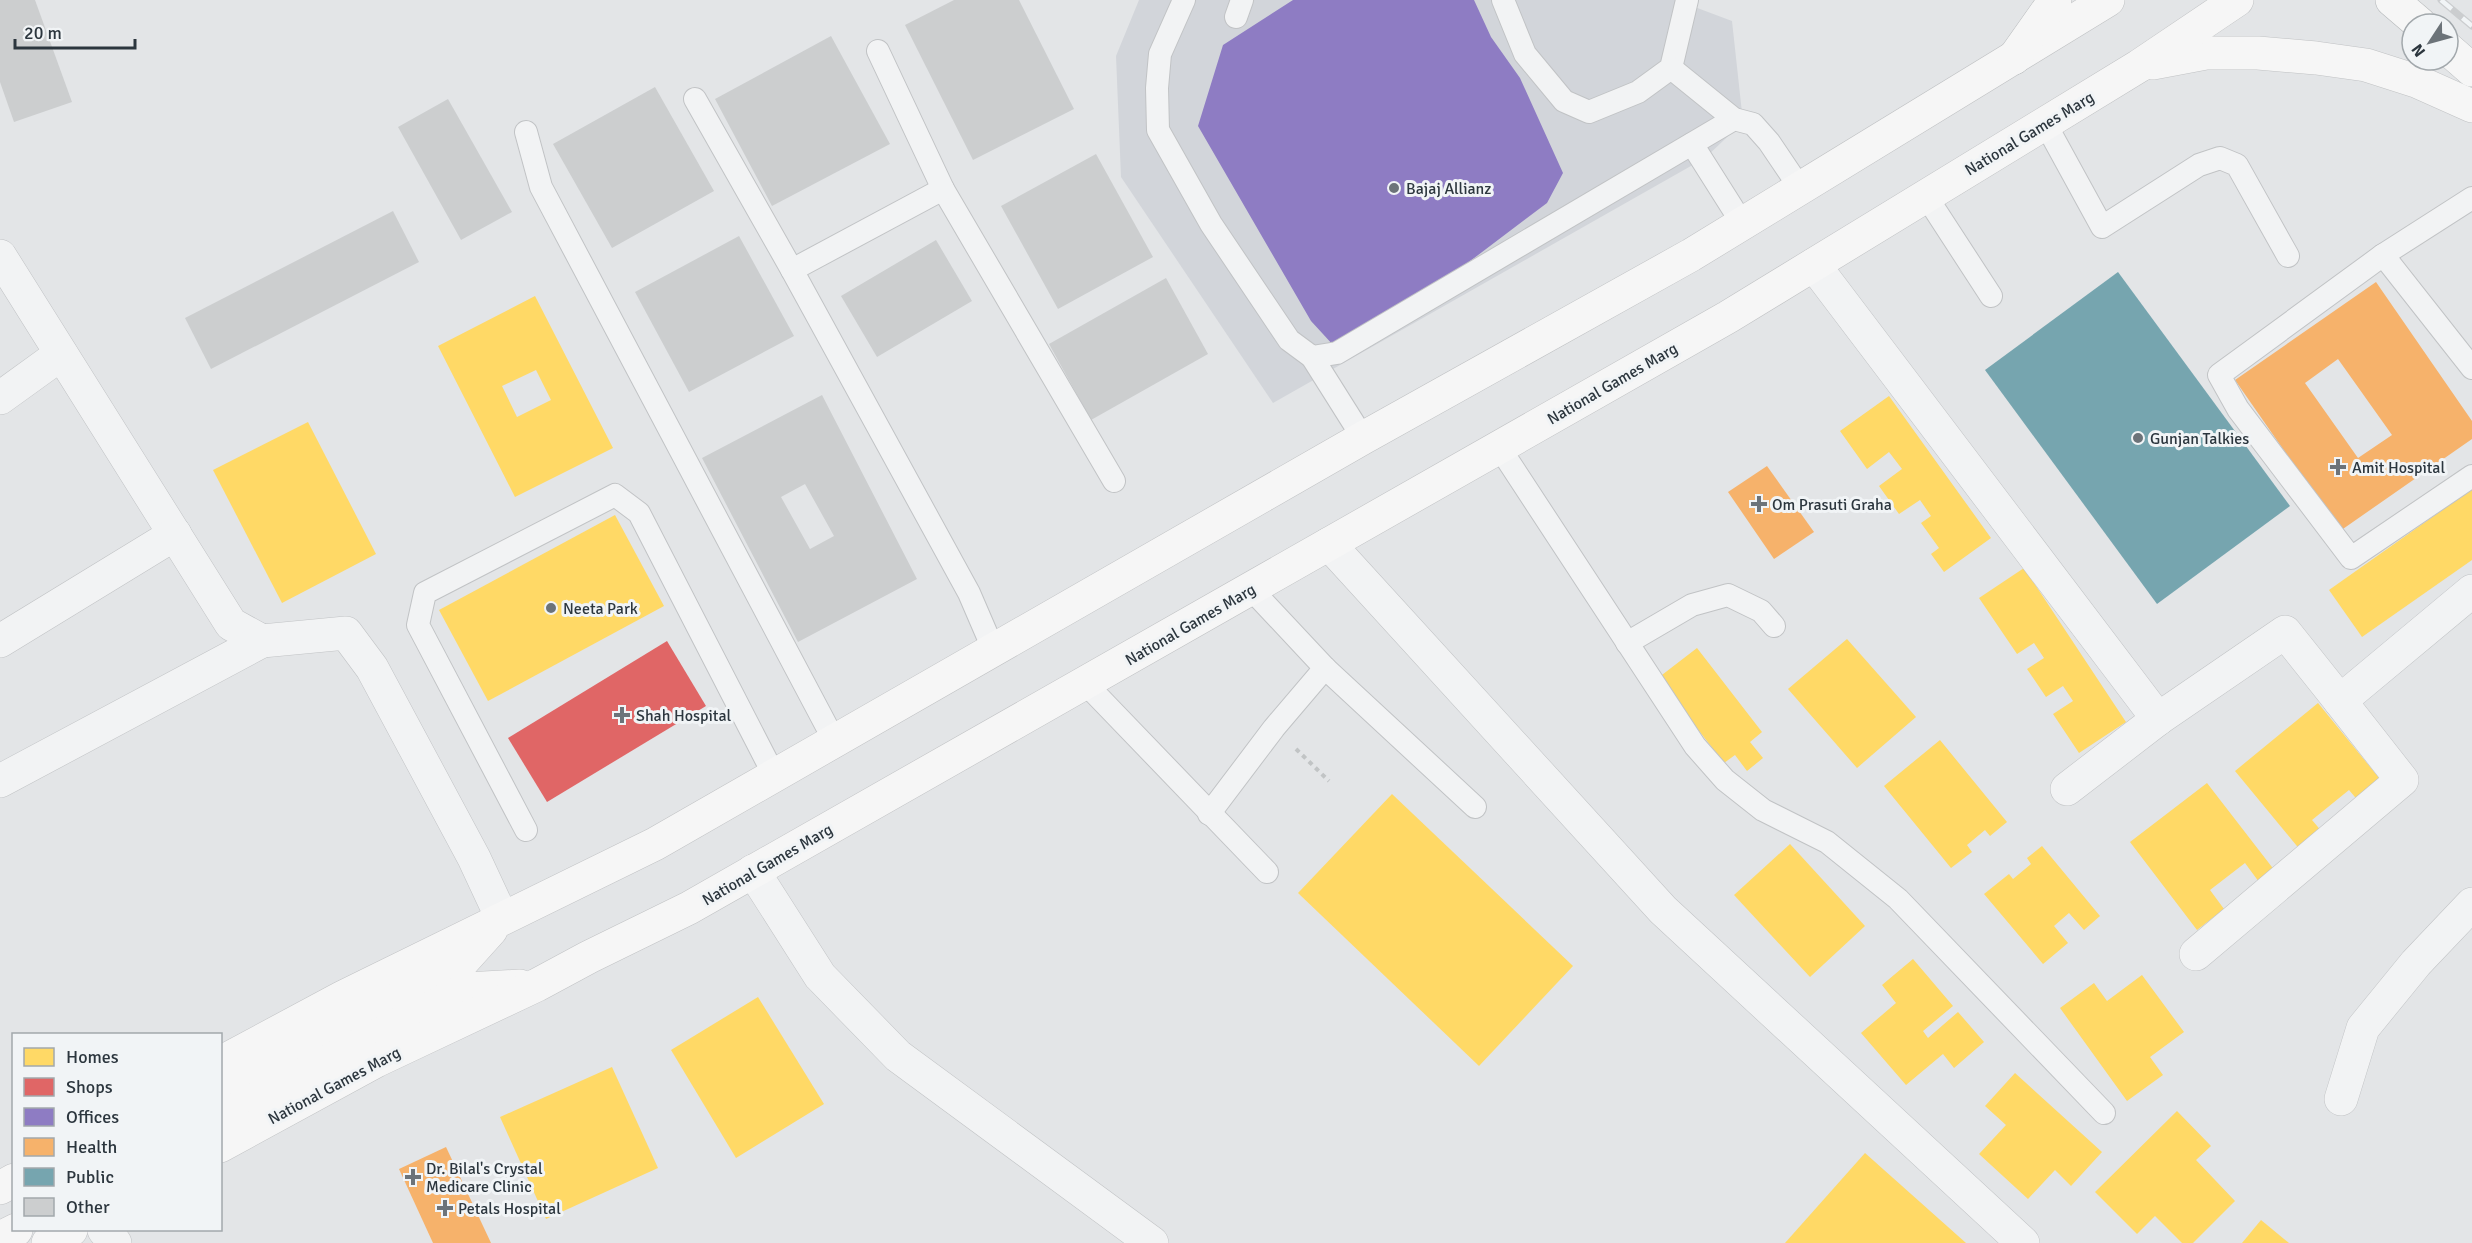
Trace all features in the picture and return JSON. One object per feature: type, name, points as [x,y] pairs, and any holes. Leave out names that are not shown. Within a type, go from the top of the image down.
[{"type":"main road","points":[[2014,58],[2055,0]]},
{"type":"main road","points":[[222,1062],[343,997],[655,844],[1363,438],[1691,255],[2108,0]]},
{"type":"main road","name":"National Games Marg","points":[[222,1145],[376,1061],[537,985],[689,908],[753,872],[1728,317],[2139,66],[2237,0]]},
{"type":"main road","points":[[2392,0],[2406,12]]},
{"type":"main road","points":[[2139,66],[2206,53],[2258,53],[2316,58],[2366,65],[2416,81],[2472,106]]},
{"type":"main road","points":[[2460,60],[2472,70]]},
{"type":"main road","points":[[222,1090],[285,1055],[455,970],[502,918]]},
{"type":"main road","points":[[222,1117],[466,989],[537,985]]},
{"type":"main road","points":[[0,1239],[14,1231]]},
{"type":"main road","points":[[48,1243],[70,1231]]},
{"type":"street","points":[[0,256],[231,624],[262,641]]},
{"type":"street","points":[[1814,265],[2158,719]]},
{"type":"street","points":[[0,398],[61,354]]},
{"type":"street","points":[[0,641],[175,534]]},
{"type":"street","points":[[1329,544],[1663,910],[2023,1243]]},
{"type":"street","points":[[2340,701],[2472,591]]},
{"type":"street","points":[[2067,789],[2158,719],[2285,632],[2402,780],[2196,954]]},
{"type":"street","points":[[0,781],[262,641],[346,633],[372,668],[474,858],[502,918]]},
{"type":"street","points":[[753,872],[820,976],[898,1056],[1152,1243]]},
{"type":"street","points":[[2340,1099],[2363,1028],[2416,963],[2472,904]]},
{"type":"street","points":[[105,1231],[115,1243]]},
{"type":"lane","points":[[1184,0],[1160,54],[1157,88],[1158,130],[1211,224],[1289,340],[1312,357],[1363,438]]},
{"type":"lane","points":[[1503,0],[1525,54],[1564,101],[1589,112],[1638,92],[1671,68],[1687,0]]},
{"type":"lane","points":[[878,51],[943,189],[1114,481]]},
{"type":"lane","points":[[1671,68],[1734,119],[1753,124],[1769,142],[1800,188]]},
{"type":"lane","points":[[695,99],[792,270],[969,593],[994,651]]},
{"type":"lane","points":[[1312,357],[1337,353],[1734,119]]},
{"type":"lane","points":[[2045,123],[2102,228],[2199,165],[2220,158],[2237,165],[2288,256]]},
{"type":"lane","points":[[526,132],[541,187],[835,742]]},
{"type":"lane","points":[[1692,144],[1742,223]]},
{"type":"lane","points":[[792,270],[943,189]]},
{"type":"lane","points":[[1926,195],[1991,296]]},
{"type":"lane","points":[[2472,198],[2383,255],[2219,375],[2238,409],[2351,558],[2472,476]]},
{"type":"lane","points":[[2383,255],[2472,368]]},
{"type":"lane","points":[[1499,447],[1695,746],[1725,780],[1763,810],[1827,842],[1898,899],[2104,1113]]},
{"type":"lane","points":[[526,830],[418,625],[425,593],[615,495],[639,513],[774,775]]},
{"type":"lane","points":[[1251,589],[1325,668],[1475,807]]},
{"type":"lane","points":[[1627,642],[1692,605],[1728,595],[1761,611],[1774,626]]},
{"type":"lane","points":[[1209,814],[1274,728],[1325,668]]},
{"type":"lane","points":[[1085,683],[1267,872]]},
{"type":"path","points":[[1274,728],[1329,781]]},
{"type":"shaded area","points":[[1139,0],[1676,0],[1732,21],[1743,122],[1705,158],[1273,403],[1121,177],[1116,56]]},
{"type":"building: Homes","points":[[535,296],[613,448],[515,497],[438,346]],"holes":[[[536,370],[551,400],[517,417],[502,386]]]},
{"type":"building: Homes","points":[[1889,396],[1991,538],[1944,572],[1931,554],[1939,548],[1921,523],[1931,516],[1920,500],[1899,514],[1879,486],[1902,469],[1889,452],[1867,469],[1840,431]]},
{"type":"building: Homes","points":[[308,422],[376,554],[282,603],[213,470]]},
{"type":"building: Homes","points":[[2472,489],[2472,560],[2362,637],[2329,590]]},
{"type":"building: Homes","name":"Neeta Park","points":[[615,515],[664,606],[488,701],[439,610]]},
{"type":"building: Homes","points":[[2024,568],[2126,722],[2079,753],[2053,714],[2073,701],[2063,686],[2046,697],[2027,669],[2044,658],[2034,643],[2017,654],[1979,598]]},
{"type":"building: Homes","points":[[1847,639],[1916,717],[1857,768],[1788,689]]},
{"type":"building: Homes","points":[[1697,648],[1762,732],[1750,742],[1763,758],[1747,771],[1735,755],[1724,763],[1658,678]]},
{"type":"building: Homes","points":[[2318,703],[2384,784],[2360,803],[2349,790],[2312,820],[2323,833],[2301,851],[2235,771]]},
{"type":"building: Homes","points":[[1940,740],[2007,822],[1990,836],[1985,830],[1967,845],[1972,852],[1951,868],[1884,786]]},
{"type":"building: Homes","points":[[2207,783],[2275,871],[2259,882],[2245,863],[2210,890],[2224,909],[2197,930],[2130,842]]},
{"type":"building: Homes","points":[[1392,794],[1573,966],[1479,1066],[1298,893]]},
{"type":"building: Homes","points":[[1790,844],[1865,926],[1810,977],[1734,895]]},
{"type":"building: Homes","points":[[2042,846],[2100,916],[2084,930],[2069,913],[2054,926],[2068,943],[2043,964],[1984,894],[2009,874],[2013,879],[2031,864],[2027,858]]},
{"type":"building: Homes","points":[[1913,959],[1953,1006],[1923,1031],[1928,1038],[1958,1012],[1984,1042],[1954,1068],[1943,1054],[1906,1085],[1861,1033],[1896,1003],[1882,985]]},
{"type":"building: Homes","points":[[2142,975],[2184,1032],[2150,1057],[2163,1075],[2127,1101],[2060,1008],[2094,983],[2107,1001]]},
{"type":"building: Homes","points":[[758,997],[824,1104],[736,1158],[671,1050]]},
{"type":"building: Homes","points":[[612,1067],[658,1168],[546,1219],[500,1117]]},
{"type":"building: Homes","points":[[2015,1073],[2102,1152],[2071,1186],[2055,1170],[2028,1199],[1979,1154],[2006,1125],[1985,1106]]},
{"type":"building: Homes","points":[[2177,1111],[2211,1146],[2196,1160],[2235,1201],[2193,1243],[2182,1243],[2155,1216],[2137,1234],[2095,1192]]},
{"type":"building: Homes","points":[[1865,1153],[1966,1243],[1785,1243]]},
{"type":"building: Homes","points":[[2261,1220],[2289,1243],[2242,1243]]},
{"type":"building: Shops","points":[[667,641],[706,706],[547,802],[508,738]]},
{"type":"building: Offices","name":"Bajaj Allianz","points":[[1293,0],[1474,0],[1491,37],[1520,78],[1563,173],[1547,203],[1449,277],[1334,346],[1311,321],[1198,126],[1223,45]]},
{"type":"building: Health","points":[[2376,282],[2472,421],[2472,439],[2340,531],[2235,380]],"holes":[[[2338,359],[2392,435],[2358,458],[2305,383]]]},
{"type":"building: Health","points":[[1767,466],[1814,532],[1774,559],[1728,492]]},
{"type":"building: Health","points":[[446,1147],[491,1243],[433,1243],[399,1169]]},
{"type":"building: Public","name":"Gunjan Talkies","points":[[2118,272],[2290,506],[2157,604],[1985,370]]},
{"type":"building: Other","points":[[0,0],[35,0],[72,102],[14,122],[0,82]]},
{"type":"building: Other","points":[[954,0],[1019,0],[1074,109],[973,160],[905,25]]},
{"type":"building: Other","points":[[831,36],[890,144],[772,206],[715,99]]},
{"type":"building: Other","points":[[655,87],[714,191],[612,248],[553,144]]},
{"type":"building: Other","points":[[448,99],[512,212],[461,240],[398,127]]},
{"type":"building: Other","points":[[1096,154],[1153,257],[1058,309],[1001,206]]},
{"type":"building: Other","points":[[393,211],[419,262],[211,369],[185,318]]},
{"type":"building: Other","points":[[739,236],[794,336],[689,392],[635,292]]},
{"type":"building: Other","points":[[936,240],[972,301],[877,357],[841,296]]},
{"type":"building: Other","points":[[1166,278],[1208,354],[1091,420],[1049,344]]},
{"type":"building: Other","points":[[822,395],[917,579],[798,642],[702,458]],"holes":[[[805,484],[834,536],[810,549],[781,497]]]},
{"type":"railway","points":[[2441,0],[2472,26]]},
{"type":"place","name":"Bajaj Allianz","points":[[1394,188]]},
{"type":"place","name":"Gunjan Talkies","points":[[2138,438]]},
{"type":"place","name":"Amit Hospital","points":[[2338,467]]},
{"type":"place","name":"Om Prasuti Graha","points":[[1759,504]]},
{"type":"place","name":"Neeta Park","points":[[551,608]]},
{"type":"place","name":"Shah Hospital","points":[[622,715]]},
{"type":"place","name":"Dr. Bilal's Crystal Medicare Clinic","points":[[413,1177]]},
{"type":"place","name":"Petals Hospital","points":[[445,1208]]}]
